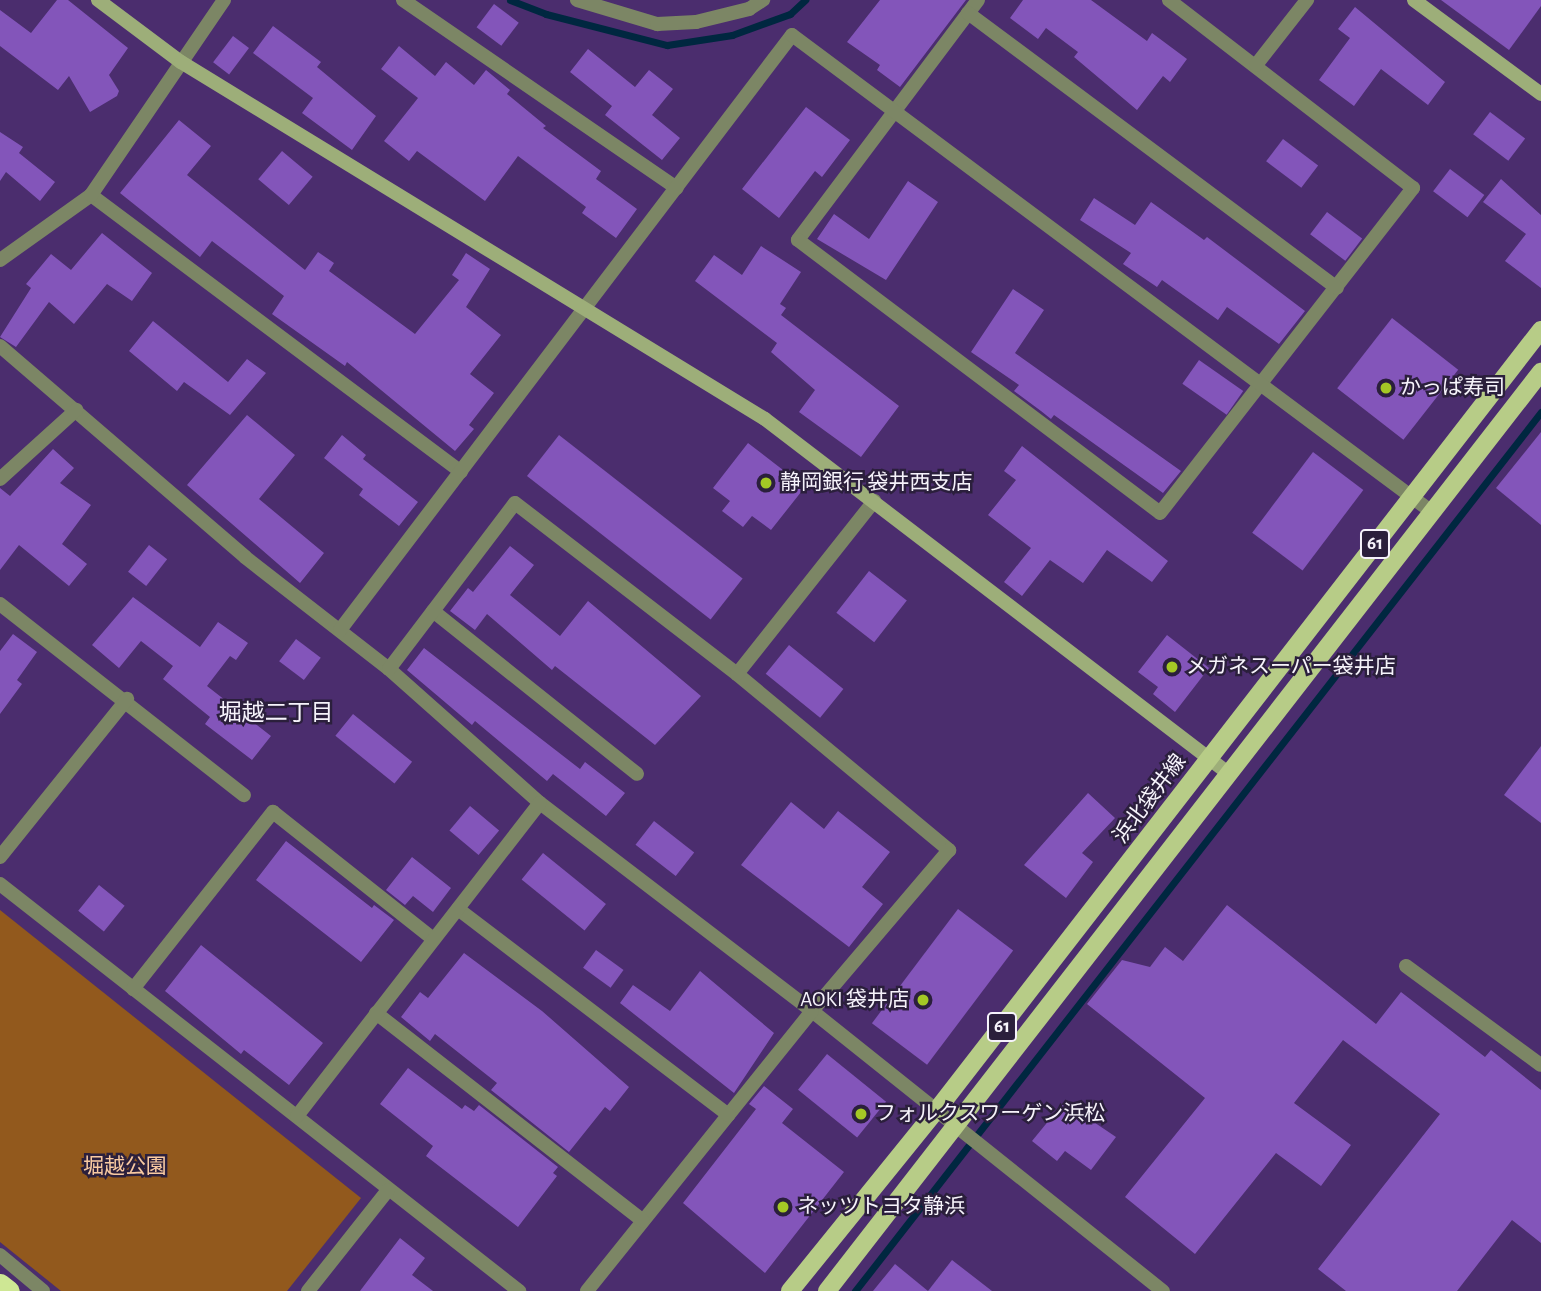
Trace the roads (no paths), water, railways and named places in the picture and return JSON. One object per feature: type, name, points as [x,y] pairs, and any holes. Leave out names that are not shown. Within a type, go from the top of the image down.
[{"type":"highway","points":[[0,1284],[9,1291]]},
{"type":"main road","name":"浜北袋井線","points":[[790,1291],[936,1111],[1541,330]]},
{"type":"main road","name":"61","points":[[827,1291],[1541,372]]},
{"type":"street","points":[[98,0],[181,62],[765,419],[1228,773]]},
{"type":"street","points":[[0,260],[91,195],[223,0]]},
{"type":"street","points":[[404,0],[677,188]]},
{"type":"street","points":[[577,0],[657,24],[696,22],[749,9],[763,0]]},
{"type":"street","points":[[978,0],[798,240],[1160,513],[1262,386],[1413,188],[1169,0]]},
{"type":"street","points":[[1256,65],[1307,0]]},
{"type":"street","points":[[1414,0],[1541,94]]},
{"type":"street","points":[[968,13],[1337,288]]},
{"type":"street","points":[[340,630],[587,309],[792,36],[1432,512]]},
{"type":"street","points":[[91,195],[461,471]]},
{"type":"street","points":[[0,346],[245,557],[389,669],[540,803],[811,1011],[1163,1291]]},
{"type":"street","points":[[0,479],[76,410]]},
{"type":"street","points":[[737,674],[874,501]]},
{"type":"street","points":[[389,669],[515,503],[737,674],[949,850],[811,1011],[587,1291]]},
{"type":"street","points":[[0,604],[127,699],[244,795]]},
{"type":"street","points":[[433,611],[637,774]]},
{"type":"street","points":[[0,857],[127,699]]},
{"type":"street","points":[[297,1116],[540,803]]},
{"type":"street","points":[[133,989],[273,812],[433,939]]},
{"type":"street","points":[[0,884],[519,1291]]},
{"type":"street","points":[[458,909],[728,1115]]},
{"type":"street","points":[[1406,966],[1541,1065]]},
{"type":"street","points":[[376,1013],[643,1221]]},
{"type":"street","points":[[309,1291],[388,1190]]},
{"type":"street","points":[[0,1255],[43,1291]]},
{"type":"waterway","points":[[510,0],[546,14],[667,45],[732,35],[790,14],[805,0]]},
{"type":"waterway","points":[[855,1291],[1541,412]]},
{"type":"place","name":"かっぱ寿司","points":[[1386,388]]},
{"type":"place","name":"静岡銀行 袋井西支店","points":[[766,483]]},
{"type":"place","name":"メガネスーパー袋井店","points":[[1172,667]]},
{"type":"place","name":"AOKI 袋井店","points":[[923,1000]]},
{"type":"place","name":"フォルクスワーゲン浜松","points":[[861,1114]]},
{"type":"place","name":"ネッツトヨタ静浜","points":[[783,1207]]},
{"type":"district","name":"堀越二丁目","points":[[276,714]]},
{"type":"park label","name":"堀越公園","points":[[125,1167]]}]
